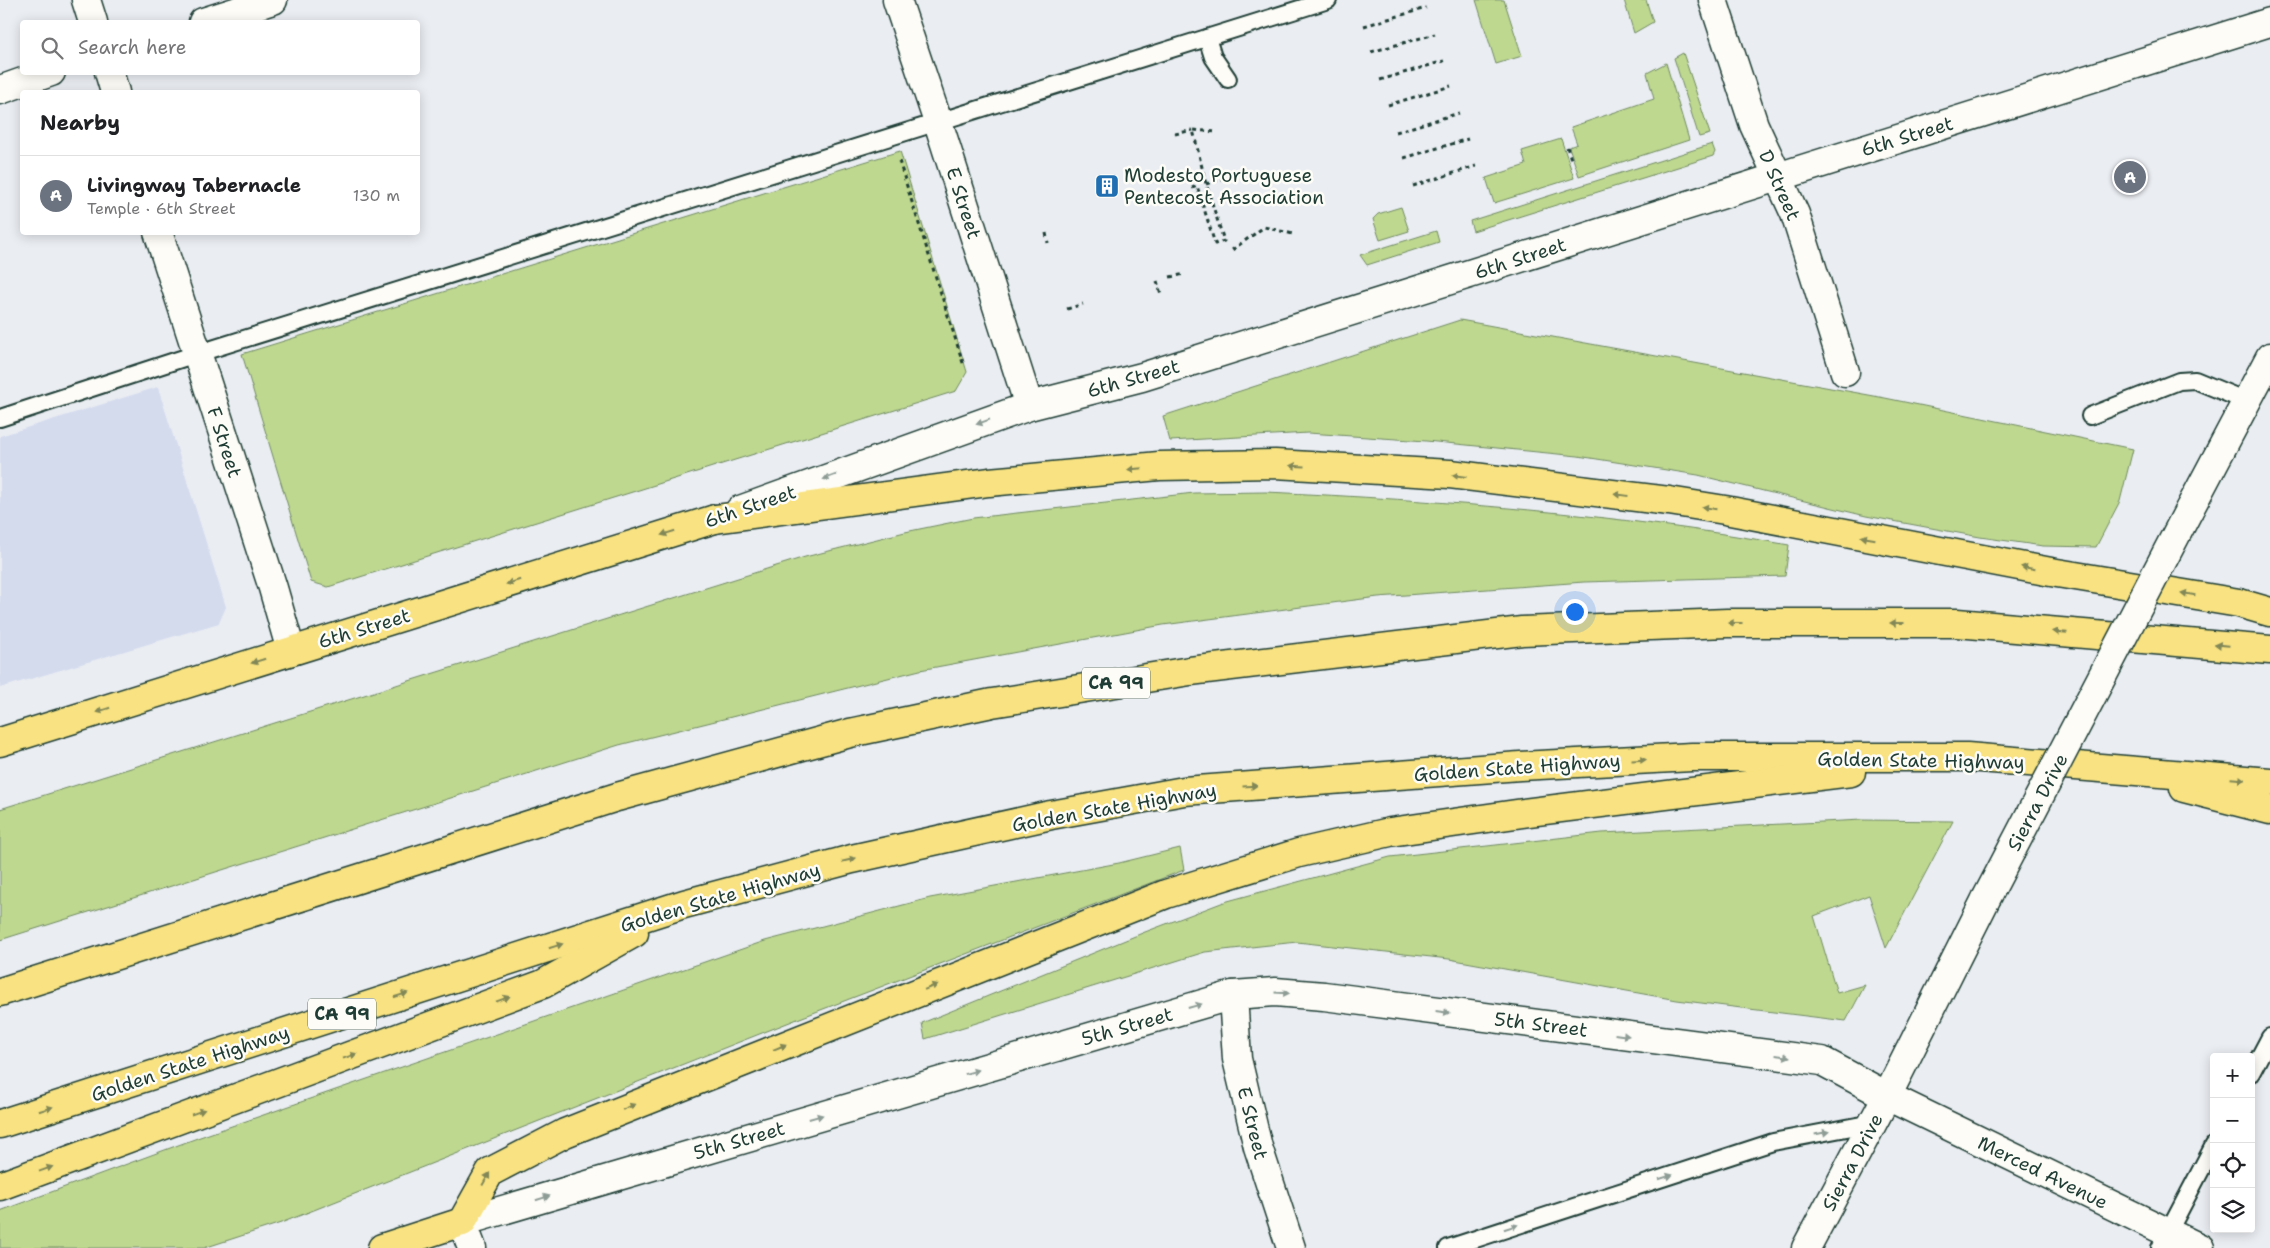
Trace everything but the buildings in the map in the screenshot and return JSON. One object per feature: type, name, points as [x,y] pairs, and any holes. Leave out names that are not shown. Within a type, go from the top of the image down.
[{"type":"main road","points":[[715,519],[989,482],[1159,466],[1274,464],[1440,474],[1669,501],[2051,572],[2239,603],[2270,612]]},
{"type":"main road","name":"6th Street","points":[[0,742],[715,519]]},
{"type":"main road","name":"CA 99","points":[[0,992],[617,797],[841,736],[992,703],[1190,670],[1522,631],[1728,623],[1957,623],[2270,650]]},
{"type":"main road","name":"Golden State Highway","points":[[0,1124],[684,904],[852,859],[1051,815],[1184,791],[1520,766],[1692,757],[1967,757],[2270,782]]},
{"type":"main road","points":[[462,1222],[490,1172],[565,1133],[1148,901],[1235,871],[1299,853],[1390,832],[1530,812],[1967,757]]},
{"type":"main road","points":[[2100,768],[2270,810]]},
{"type":"main road","points":[[0,1186],[543,984],[684,904]]},
{"type":"main road","name":"5th Street","points":[[382,1248],[462,1222]]},
{"type":"street","points":[[86,0],[92,20]]},
{"type":"street","points":[[209,20],[273,0]]},
{"type":"street","name":"E Street","points":[[897,0],[1029,406]]},
{"type":"street","name":"D Street","points":[[1713,0],[1754,125],[1795,214],[1845,372]]},
{"type":"street","name":"6th Street","points":[[715,519],[1029,406],[1142,377],[2270,22]]},
{"type":"street","points":[[0,90],[42,75]]},
{"type":"street","points":[[110,75],[114,90]]},
{"type":"street","name":"F Street","points":[[159,235],[273,588],[291,651]]},
{"type":"street","name":"Sierra Drive","points":[[1806,1248],[1873,1123],[1986,899],[2270,357]]},
{"type":"street","name":"5th Street","points":[[462,1222],[1233,995],[1274,992],[1324,996],[1822,1061],[1887,1096]]},
{"type":"street","name":"E Street","points":[[1233,995],[1237,1059],[1258,1148],[1291,1248]]},
{"type":"street","name":"Merced Avenue","points":[[1887,1096],[2164,1240],[2200,1248]]},
{"type":"street","points":[[462,1222],[472,1248]]},
{"type":"lane","points":[[0,418],[196,354],[1328,0]]},
{"type":"lane","points":[[1206,38],[1212,57],[1228,80]]},
{"type":"lane","points":[[2090,416],[2179,381],[2195,380],[2246,401]]},
{"type":"lane","points":[[2255,1065],[2270,1037]]},
{"type":"lane","points":[[1448,1248],[1773,1142],[1873,1123]]},
{"type":"lane","points":[[2164,1240],[2210,1153]]},
{"type":"path","points":[[1364,26],[1426,8]]},
{"type":"path","points":[[1371,52],[1435,34]]},
{"type":"path","points":[[1380,80],[1444,61]]},
{"type":"path","points":[[1388,106],[1451,86]]},
{"type":"path","points":[[1396,132],[1460,113]]},
{"type":"path","points":[[1175,134],[1193,130],[1217,132]]},
{"type":"path","points":[[1192,188],[1197,186],[1215,244],[1224,240],[1206,184],[1193,130]]},
{"type":"path","points":[[1404,158],[1468,139]]},
{"type":"path","points":[[1567,147],[1571,159]]},
{"type":"path","points":[[896,154],[964,366]]},
{"type":"path","points":[[1413,186],[1476,166]]},
{"type":"path","points":[[1206,184],[1231,176]]},
{"type":"path","points":[[1232,250],[1264,227],[1293,234]]},
{"type":"path","points":[[1046,233],[1048,243]]},
{"type":"path","points":[[1170,277],[1185,274]]},
{"type":"path","points":[[1157,281],[1161,294]]},
{"type":"path","points":[[1067,309],[1083,304]]},
{"type":"shaded area","points":[[158,387],[226,607],[219,623],[0,688],[0,436]]},
{"type":"green space","points":[[1476,0],[1504,0],[1522,56],[1496,64]]},
{"type":"green space","points":[[1624,0],[1646,0],[1653,22],[1634,33]]},
{"type":"green space","points":[[1683,53],[1710,134],[1699,137],[1674,58]]},
{"type":"green space","points":[[1666,63],[1689,140],[1579,176],[1569,147],[1577,144],[1571,127],[1654,99],[1647,73]]},
{"type":"green space","points":[[1561,139],[1574,178],[1494,203],[1486,178],[1526,165],[1522,151]]},
{"type":"green space","points":[[1712,144],[1715,152],[1713,156],[1473,231],[1470,221]]},
{"type":"green space","points":[[900,151],[967,372],[956,391],[328,587],[311,582],[242,354]]},
{"type":"green space","points":[[1401,207],[1409,231],[1380,240],[1373,219],[1378,214]]},
{"type":"green space","points":[[1436,231],[1439,242],[1367,265],[1360,255]]},
{"type":"green space","points":[[1460,320],[1885,398],[2133,449],[2120,501],[2096,547],[2043,546],[1980,537],[1866,516],[1698,475],[1578,456],[1426,441],[1308,433],[1170,441],[1163,416]]},
{"type":"green space","points":[[1266,492],[1397,499],[1529,510],[1724,534],[1789,545],[1785,576],[1584,582],[1378,597],[1163,625],[920,670],[619,745],[0,940],[0,809],[805,557],[905,532],[973,518],[1194,493]]},
{"type":"green space","points":[[1862,820],[1953,821],[1886,948],[1869,895],[1814,916],[1837,993],[1865,985],[1846,1021],[1677,1000],[1449,959],[1297,942],[1205,952],[925,1039],[922,1023],[1145,932],[1224,902],[1390,857],[1602,833]]},
{"type":"green space","points":[[1180,848],[1184,870],[800,1018],[281,1223],[204,1248],[0,1248],[0,1211],[200,1137],[765,941],[930,898],[1119,863]]},
{"type":"place","name":"Livingway Tabernacle","points":[[2130,177]]},
{"type":"place","name":"Modesto Portuguese Pentecost Association","points":[[1107,186]]}]
